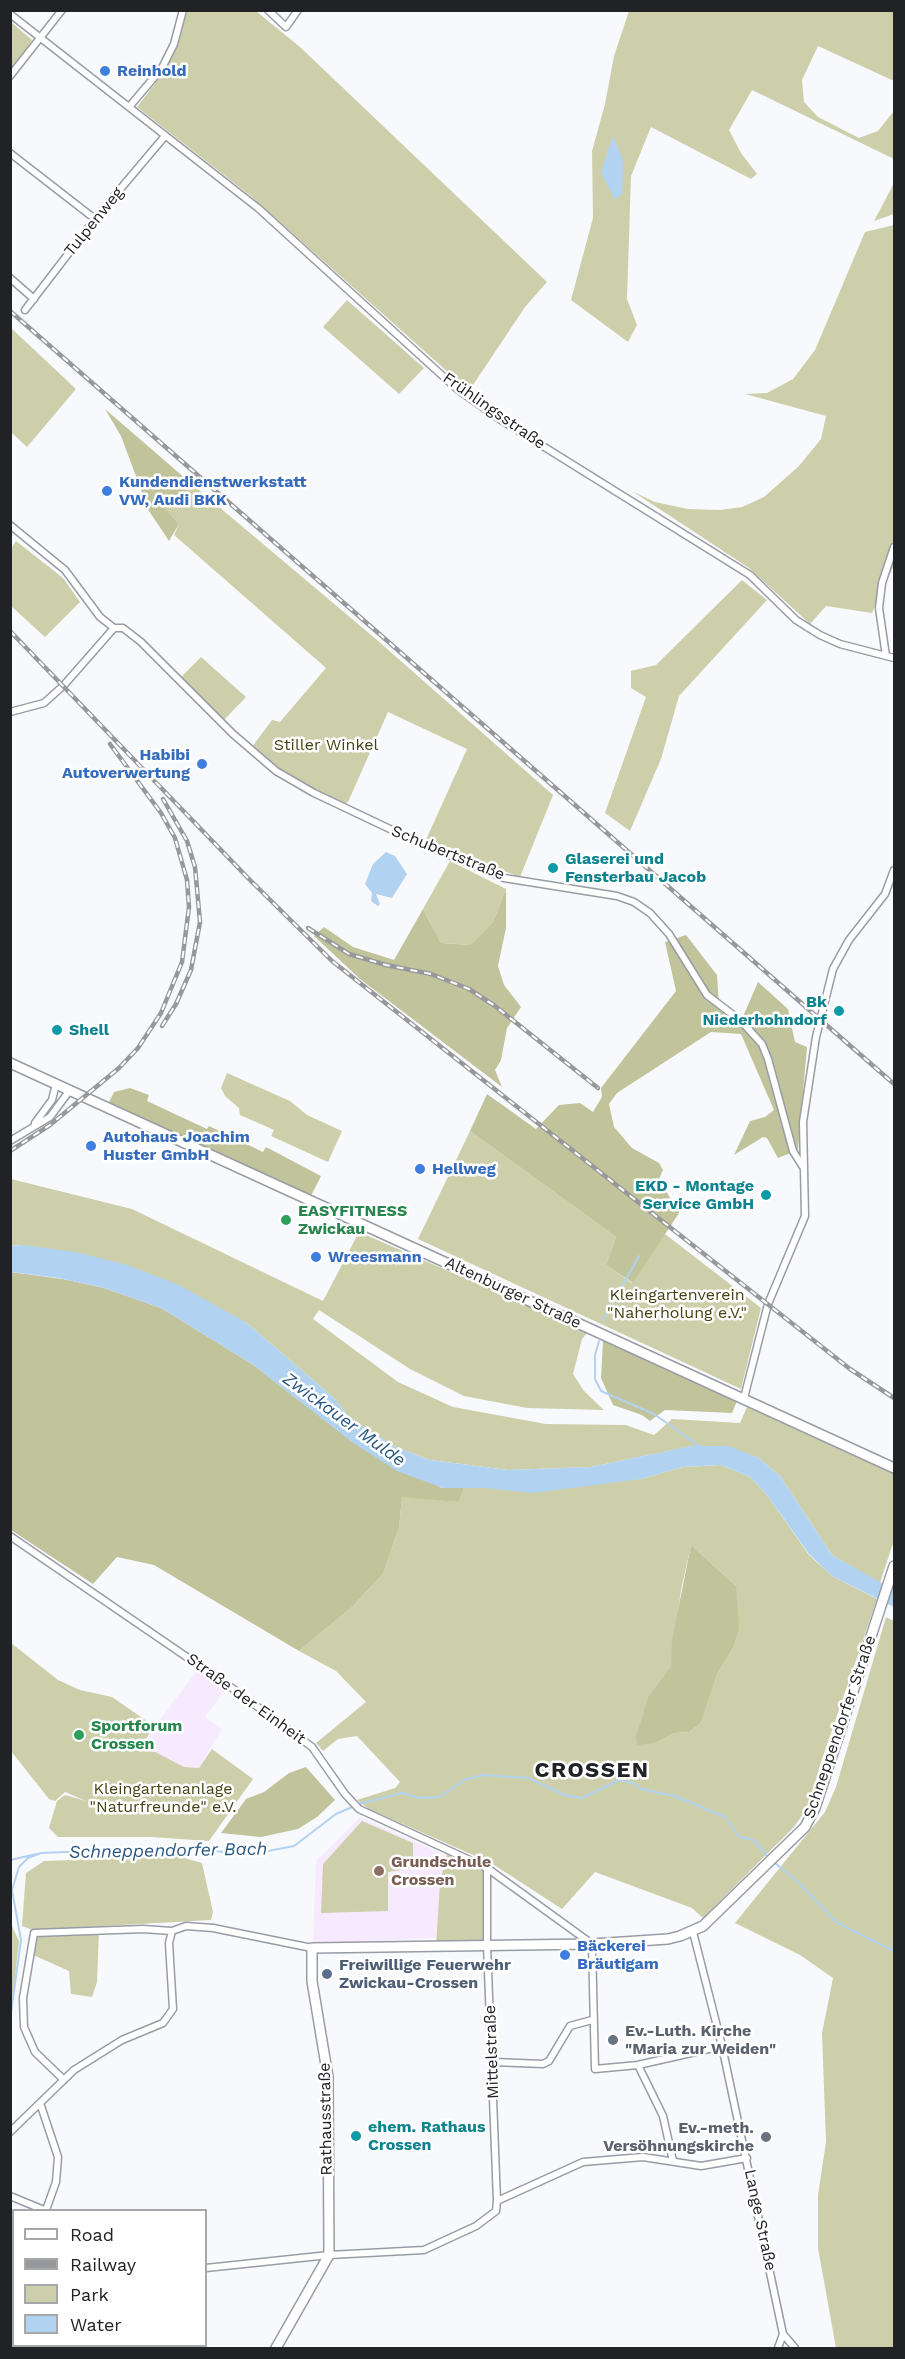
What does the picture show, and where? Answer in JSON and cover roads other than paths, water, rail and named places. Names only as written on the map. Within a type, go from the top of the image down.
[{"type":"street","points":[[10,76],[62,10]]},
{"type":"street","points":[[129,107],[162,68],[174,44],[183,10]]},
{"type":"street","points":[[268,10],[286,27],[298,10]]},
{"type":"street","name":"Frühlingsstraße","points":[[10,14],[258,208],[457,389],[501,420],[750,575],[796,620],[820,635],[840,644],[894,658]]},
{"type":"street","name":"Tulpenweg","points":[[25,310],[95,219],[165,136]]},
{"type":"street","points":[[10,153],[95,219]]},
{"type":"street","points":[[10,278],[34,299]]},
{"type":"street","name":"Schubertstraße","points":[[10,525],[65,570],[100,617],[114,628],[123,628],[141,642],[233,734],[276,771],[314,793],[411,839],[504,878],[617,896],[634,902],[650,913],[669,934],[707,995],[741,1021],[762,1044],[793,1151],[803,1167]]},
{"type":"street","points":[[886,656],[879,608],[882,583],[894,547]]},
{"type":"street","points":[[10,712],[44,703],[64,685],[114,628]]},
{"type":"street","points":[[744,1398],[768,1304],[806,1216],[802,1133],[816,1037],[833,969],[849,940],[885,894],[894,870]]},
{"type":"street","name":"Altenburger Straße","points":[[10,1064],[894,1468]]},
{"type":"street","points":[[28,1130],[44,1113],[52,1100],[56,1084]]},
{"type":"street","points":[[10,1141],[50,1117],[70,1090]]},
{"type":"street","name":"Straße der Einheit","points":[[10,1536],[232,1688],[312,1747],[359,1809],[487,1868],[592,1944]]},
{"type":"street","name":"Schneppendorfer Straße","points":[[63,2079],[35,2052],[24,2027],[23,1998],[33,1933],[143,1929],[172,1931],[186,1926],[213,1928],[312,1948],[592,1944],[668,1939],[693,1932],[792,1842],[805,1827],[815,1809],[894,1566]]},
{"type":"street","name":"Mittelstraße","points":[[487,1868],[487,1945],[497,2201]]},
{"type":"street","points":[[10,2132],[63,2079],[122,2040],[163,2023],[173,2009],[169,1943],[172,1931]]},
{"type":"street","name":"Lange Straße","points":[[693,1932],[722,2046],[783,2334],[795,2349]]},
{"type":"street","points":[[592,1944],[592,2020],[595,2069],[638,2065],[722,2046]]},
{"type":"street","name":"Rathausstraße","points":[[312,1948],[312,1981],[328,2077],[329,2255]]},
{"type":"street","points":[[493,2061],[543,2064],[549,2061],[570,2026],[592,2020]]},
{"type":"street","points":[[638,2065],[663,2116],[674,2161]]},
{"type":"street","points":[[40,2103],[58,2157],[56,2182],[46,2209]]},
{"type":"street","points":[[207,2268],[329,2255],[424,2250],[476,2226],[496,2211],[497,2201],[583,2162],[643,2157],[700,2166],[747,2158]]},
{"type":"street","points":[[10,2196],[40,2209]]},
{"type":"street","points":[[276,2349],[329,2255]]},
{"type":"street","name":"Lange Straße","points":[[778,2349],[783,2334]]},
{"type":"water","points":[[613,136],[623,160],[622,194],[615,200],[601,172]]},
{"type":"water","points":[[386,852],[395,856],[407,874],[392,898],[376,894],[380,904],[378,906],[371,901],[372,893],[365,884],[373,864]]},
{"type":"water","name":"Zwickauer Mulde","points":[[23,1245],[76,1252],[127,1265],[177,1284],[247,1323],[335,1399],[349,1417],[393,1446],[430,1460],[508,1470],[591,1467],[691,1446],[729,1446],[759,1458],[780,1476],[832,1555],[894,1590],[894,1607],[832,1576],[809,1554],[767,1495],[750,1477],[721,1465],[683,1467],[641,1479],[533,1493],[485,1488],[443,1488],[397,1471],[352,1442],[252,1364],[161,1308],[104,1288],[59,1278],[11,1272],[11,1246]]},
{"type":"waterway","points":[[603,1320],[639,1256]]},
{"type":"waterway","points":[[599,1341],[595,1355],[595,1379],[601,1391],[654,1414],[702,1448]]},
{"type":"waterway","name":"Schneppendorfer Bach","points":[[10,2020],[21,1940],[12,1890],[19,1867],[28,1858],[41,1853],[188,1847],[237,1854],[263,1852],[294,1846],[336,1814],[359,1804],[402,1793],[419,1798],[439,1797],[464,1780],[483,1775],[529,1778],[564,1795],[582,1798],[619,1780],[633,1783],[641,1789],[675,1796],[725,1817],[739,1837],[754,1840],[768,1857]]},
{"type":"waterway","name":"Schneppendorfer Bach","points":[[10,1860],[37,1854]]},
{"type":"waterway","name":"Schneppendorfer Bach","points":[[775,1863],[799,1883],[836,1922],[894,1951]]},
{"type":"railway","points":[[10,311],[894,1084]]},
{"type":"railway","points":[[10,631],[248,878],[332,961],[850,1369],[894,1398]]},
{"type":"railway","points":[[10,1151],[50,1125],[119,1068],[138,1048],[161,1013],[182,962],[189,907],[187,880],[175,838],[161,813],[110,744]]},
{"type":"railway","points":[[162,1026],[176,1004],[191,970],[200,922],[195,867],[187,841],[163,799]]},
{"type":"railway","points":[[308,928],[349,954],[386,965],[431,974],[469,989],[495,1006],[598,1088]]},
{"type":"place","name":"Reinhold","points":[[105,71]]},
{"type":"place","name":"Kundendienstwerkstatt VW, Audi BKK","points":[[107,491]]},
{"type":"place","name":"Habibi Autoverwertung","points":[[202,764]]},
{"type":"place","name":"Glaserei und Fensterbau Jacob","points":[[553,868]]},
{"type":"place","name":"Bk Niederhohndorf","points":[[839,1011]]},
{"type":"place","name":"Shell","points":[[57,1030]]},
{"type":"place","name":"Autohaus Joachim Huster GmbH","points":[[91,1146]]},
{"type":"place","name":"Hellweg","points":[[420,1169]]},
{"type":"place","name":"EKD - Montage Service GmbH","points":[[766,1195]]},
{"type":"place","name":"EASYFITNESS Zwickau","points":[[286,1220]]},
{"type":"place","name":"Wreesmann","points":[[316,1257]]},
{"type":"place","name":"Sportforum Crossen","points":[[79,1735]]},
{"type":"place","name":"Grundschule Crossen","points":[[379,1871]]},
{"type":"place","name":"Bäckerei Bräutigam","points":[[565,1955]]},
{"type":"place","name":"Freiwillige Feuerwehr Zwickau-Crossen","points":[[327,1974]]},
{"type":"place","name":"Ev.-Luth. Kirche \"Maria zur Weiden\"","points":[[613,2040]]},
{"type":"place","name":"ehem. Rathaus Crossen","points":[[356,2136]]},
{"type":"place","name":"Ev.-meth. Versöhnungskirche","points":[[766,2137]]},
{"type":"district","name":"CROSSEN","points":[[592,1771]]},
{"type":"park label","name":"Stiller Winkel","points":[[326,745]]},
{"type":"park label","name":"Kleingartenverein \"Naherholung e.V.\"","points":[[677,1304]]},
{"type":"park label","name":"Kleingartenanlage \"Naturfreunde\" e.V.","points":[[163,1798]]}]
